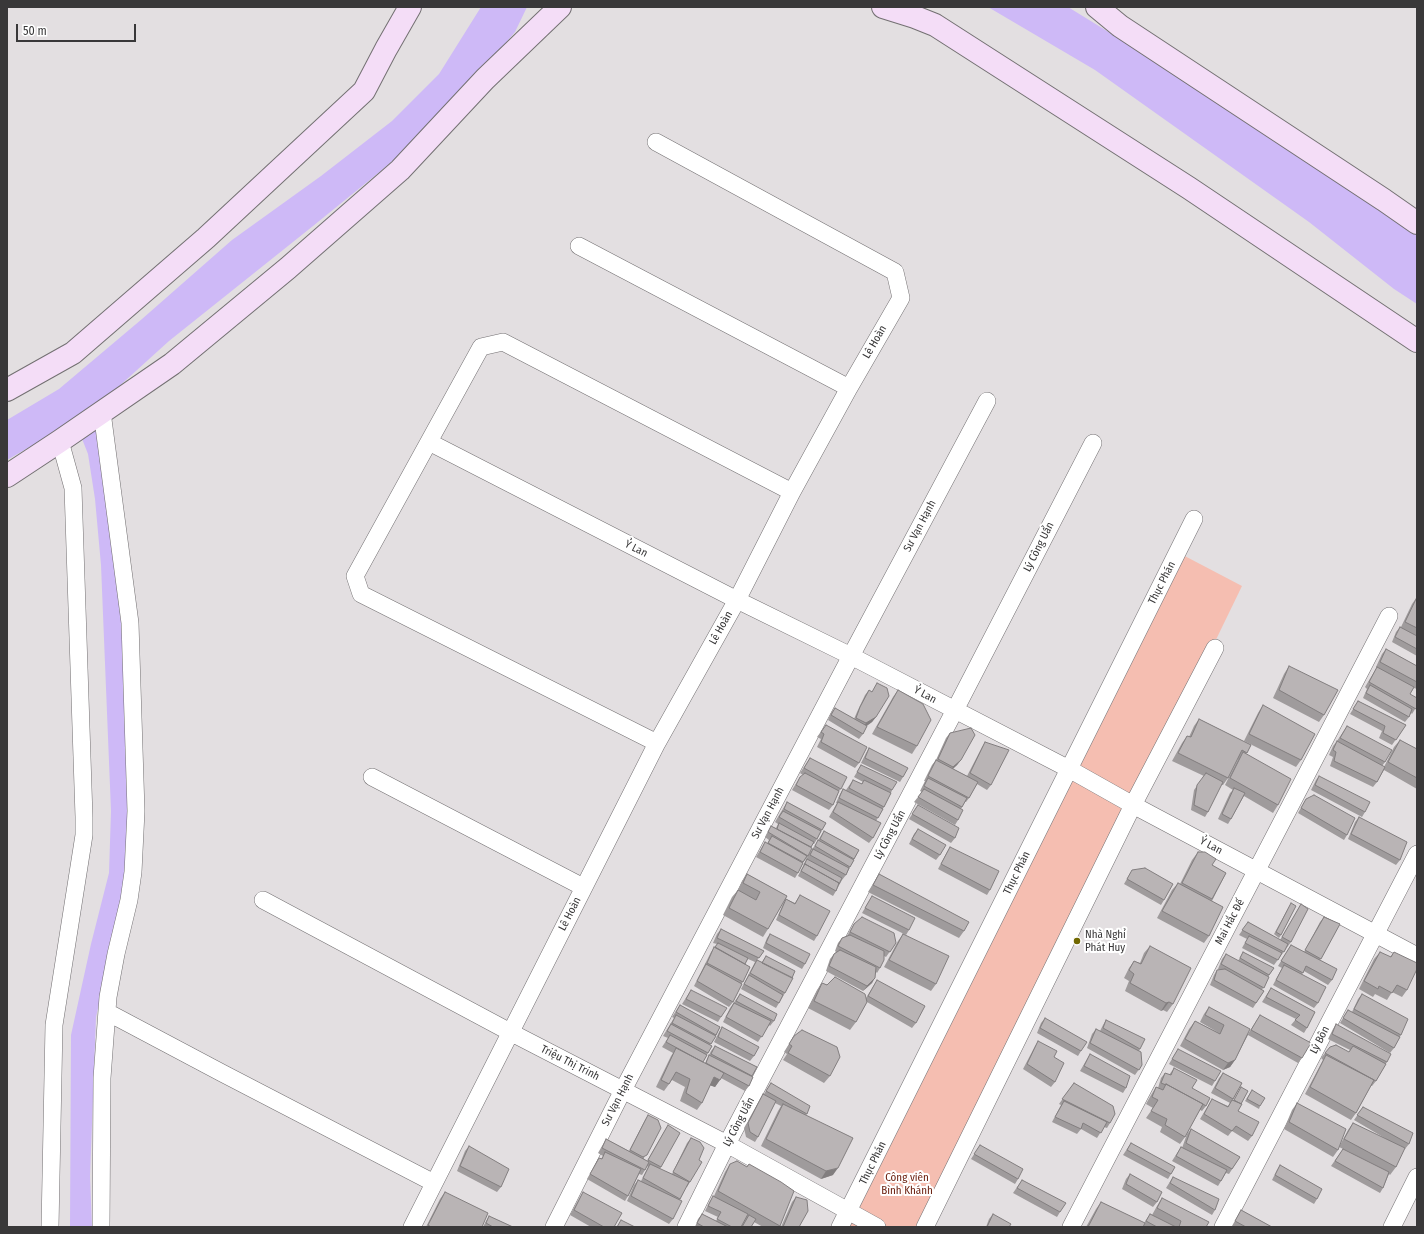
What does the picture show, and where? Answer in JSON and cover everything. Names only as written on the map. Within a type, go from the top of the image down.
[{"type":"street","points":[[7,390],[73,353],[206,238],[364,91],[410,7]]},
{"type":"street","points":[[7,476],[172,364],[288,268],[400,170],[485,79],[560,7]]},
{"type":"street","points":[[883,7],[935,25],[1189,188],[1417,341]]},
{"type":"street","points":[[1097,7],[1120,26],[1417,223]]},
{"type":"street","name":"Lê Hoàn","points":[[412,1227],[657,743],[737,600],[792,492],[849,388],[901,298],[895,272],[656,142]]},
{"type":"street","points":[[579,246],[849,388]]},
{"type":"street","points":[[657,743],[361,594],[355,576],[481,347],[503,342],[792,492]]},
{"type":"street","name":"Sư Vạn Hạnh","points":[[554,1227],[623,1090],[987,401]]},
{"type":"street","points":[[100,413],[130,623],[136,811],[130,900],[116,954],[107,1012],[102,1078],[101,1227]]},
{"type":"street","points":[[50,1227],[54,1025],[84,835],[73,488],[66,436]]},
{"type":"street","name":"Ỷ Lan","points":[[429,442],[737,600],[851,656],[1069,769],[1133,805],[1417,956]]},
{"type":"street","name":"Lý Công Uẩn","points":[[686,1227],[727,1144],[955,710],[1093,443]]},
{"type":"street","name":"Thục Phán","points":[[840,1227],[1194,519]]},
{"type":"street","name":"Mai Hắc Đế","points":[[1071,1227],[1389,616]]},
{"type":"street","points":[[925,1227],[1133,805],[1214,648]]},
{"type":"street","points":[[372,777],[583,887]]},
{"type":"street","name":"Lý Bôn","points":[[1223,1227],[1417,854]]},
{"type":"street","name":"Triệu Thị Trinh","points":[[263,900],[510,1032],[727,1144],[877,1227]]},
{"type":"street","points":[[107,1012],[434,1183]]},
{"type":"street","points":[[1392,1227],[1417,1177]]},
{"type":"green space","name":"Công viên Bình Khánh","points":[[1179,553],[1242,586],[931,1227],[839,1227]]},
{"type":"shaded area","points":[[481,7],[527,7],[515,32],[441,119],[382,170],[169,341],[94,409],[117,567],[125,677],[130,857],[123,908],[111,938],[110,958],[96,1017],[90,1176],[92,1227],[70,1227],[71,1035],[91,944],[109,873],[111,811],[101,565],[95,499],[88,454],[75,421],[7,460],[7,420],[59,389],[232,240],[321,176],[392,121],[439,74]]},
{"type":"shaded area","points":[[988,7],[1068,7],[1295,147],[1417,234],[1417,304],[1394,289],[1309,222],[1095,70]]},
{"type":"building","points":[[1417,597],[1417,628],[1405,622]]},
{"type":"building","points":[[1400,627],[1417,636],[1417,649],[1395,637]]},
{"type":"building","points":[[1386,649],[1417,666],[1417,682],[1380,662]]},
{"type":"building","points":[[1289,666],[1338,690],[1324,715],[1279,690]]},
{"type":"building","points":[[1377,667],[1414,687],[1410,694],[1417,698],[1416,709],[1369,682]]},
{"type":"building","points":[[877,683],[887,688],[889,696],[876,717],[866,723],[856,718],[869,690],[872,692]]},
{"type":"building","points":[[1370,685],[1412,709],[1409,717],[1366,693]]},
{"type":"building","points":[[898,690],[923,704],[931,720],[917,746],[877,727]]},
{"type":"building","points":[[1358,701],[1406,725],[1396,740],[1383,733],[1385,726],[1353,709]]},
{"type":"building","points":[[1263,705],[1315,734],[1301,760],[1249,734]]},
{"type":"building","points":[[835,708],[867,726],[863,734],[831,715]]},
{"type":"building","points":[[1199,719],[1251,745],[1247,753],[1242,750],[1228,778],[1178,753],[1187,736],[1191,737]]},
{"type":"building","points":[[826,725],[867,747],[859,763],[821,742],[824,734],[821,732]]},
{"type":"building","points":[[1347,726],[1392,750],[1385,762],[1340,738]]},
{"type":"building","points":[[971,728],[975,735],[961,760],[953,767],[938,759],[950,733]]},
{"type":"building","points":[[1400,740],[1417,749],[1417,778],[1388,762]]},
{"type":"building","points":[[1337,741],[1385,767],[1377,782],[1334,761],[1336,752],[1333,750]]},
{"type":"building","points":[[985,742],[1009,750],[991,785],[970,773]]},
{"type":"building","points":[[869,748],[908,768],[903,777],[865,758]]},
{"type":"building","points":[[1243,752],[1291,779],[1278,805],[1230,778]]},
{"type":"building","points":[[810,758],[847,777],[841,789],[804,768]]},
{"type":"building","points":[[936,760],[978,782],[969,798],[928,776]]},
{"type":"building","points":[[861,765],[897,782],[892,790],[857,772]]},
{"type":"building","points":[[805,773],[839,791],[833,805],[796,785],[800,777]]},
{"type":"building","points":[[1206,773],[1223,782],[1208,812],[1194,805],[1197,785]]},
{"type":"building","points":[[1319,776],[1370,802],[1365,812],[1315,785]]},
{"type":"building","points":[[928,778],[967,798],[962,807],[924,786]]},
{"type":"building","points":[[853,780],[862,784],[864,780],[891,793],[884,807],[849,788]]},
{"type":"building","points":[[1234,788],[1245,793],[1231,819],[1222,814]]},
{"type":"building","points":[[843,789],[883,809],[878,818],[839,798]]},
{"type":"building","points":[[924,789],[963,810],[958,820],[918,797]]},
{"type":"building","points":[[1314,795],[1355,818],[1347,835],[1301,808],[1306,799]]},
{"type":"building","points":[[787,802],[826,823],[822,830],[784,809]]},
{"type":"building","points":[[838,802],[881,823],[873,838],[833,812]]},
{"type":"building","points":[[918,805],[959,828],[955,838],[912,814]]},
{"type":"building","points":[[783,811],[821,831],[817,839],[779,817]]},
{"type":"building","points":[[1359,817],[1407,842],[1400,860],[1351,834]]},
{"type":"building","points":[[779,823],[814,842],[811,847],[777,829]]},
{"type":"building","points":[[771,826],[812,848],[808,856],[768,832]]},
{"type":"building","points":[[918,829],[946,845],[940,855],[912,839]]},
{"type":"building","points":[[824,831],[859,850],[854,859],[820,839]]},
{"type":"building","points":[[772,836],[807,856],[803,862],[768,843]]},
{"type":"building","points":[[818,840],[854,860],[850,867],[815,846]]},
{"type":"building","points":[[765,842],[803,863],[798,873],[760,852]]},
{"type":"building","points":[[950,847],[999,871],[990,890],[941,864]]},
{"type":"building","points":[[813,849],[849,868],[846,875],[810,855]]},
{"type":"building","points":[[1198,852],[1205,852],[1216,859],[1212,865],[1226,873],[1212,899],[1182,883]]},
{"type":"building","points":[[807,859],[842,878],[839,884],[805,864],[804,865]]},
{"type":"building","points":[[805,864],[839,883],[836,891],[801,871]]},
{"type":"building","points":[[1145,868],[1173,884],[1164,900],[1127,879],[1132,870]]},
{"type":"building","points":[[747,874],[787,896],[768,929],[729,908],[738,890],[756,900],[760,892],[743,883]]},
{"type":"building","points":[[879,874],[969,922],[964,931],[873,885]]},
{"type":"building","points":[[1178,883],[1223,907],[1209,936],[1162,911]]},
{"type":"building","points":[[800,895],[830,911],[817,936],[779,915],[786,899],[795,904]]},
{"type":"building","points":[[872,896],[915,918],[909,930],[865,908]]},
{"type":"building","points":[[1291,903],[1296,906],[1281,935],[1276,932]]},
{"type":"building","points":[[1301,904],[1308,909],[1291,942],[1282,937]]},
{"type":"building","points":[[862,917],[894,933],[896,943],[890,952],[850,932],[854,924]]},
{"type":"building","points":[[1324,917],[1340,924],[1321,959],[1305,950]]},
{"type":"building","points":[[1248,922],[1288,944],[1284,952],[1242,930]]},
{"type":"building","points":[[721,929],[764,951],[759,958],[717,938]]},
{"type":"building","points":[[770,934],[810,954],[805,964],[766,943]]},
{"type":"building","points":[[903,934],[949,956],[936,984],[889,960]]},
{"type":"building","points":[[850,935],[884,951],[884,960],[880,968],[838,946],[842,938]]},
{"type":"building","points":[[1249,936],[1282,953],[1278,960],[1245,943]]},
{"type":"building","points":[[718,943],[748,958],[745,964],[715,947]]},
{"type":"building","points":[[1291,945],[1337,969],[1332,980],[1306,966],[1303,973],[1281,961]]},
{"type":"building","points":[[1150,946],[1191,968],[1173,1004],[1169,1002],[1166,1003],[1130,983],[1134,974],[1129,970],[1134,961],[1141,964]]},
{"type":"building","points":[[714,947],[750,967],[743,982],[707,963]]},
{"type":"building","points":[[840,950],[876,967],[875,978],[867,986],[829,966],[834,954]]},
{"type":"building","points":[[1243,952],[1274,968],[1269,975],[1240,958]]},
{"type":"building","points":[[1380,952],[1391,957],[1394,952],[1417,963],[1417,969],[1407,990],[1397,985],[1392,993],[1379,986],[1378,989],[1364,981]]},
{"type":"building","points":[[1226,954],[1269,977],[1264,988],[1221,964]]},
{"type":"building","points":[[766,956],[795,971],[792,978],[762,963]]},
{"type":"building","points":[[757,960],[793,978],[785,993],[750,973]]},
{"type":"building","points":[[706,964],[742,984],[733,1002],[697,981]]},
{"type":"building","points":[[1284,965],[1326,987],[1318,1003],[1276,980]]},
{"type":"building","points":[[1225,969],[1264,991],[1256,1003],[1214,980],[1217,970]]},
{"type":"building","points":[[749,975],[783,995],[779,1003],[744,984]]},
{"type":"building","points":[[835,977],[865,994],[867,1002],[856,1022],[814,1001],[822,983],[827,985]]},
{"type":"building","points":[[877,980],[925,1006],[916,1023],[868,996]]},
{"type":"building","points":[[1271,988],[1315,1012],[1307,1028],[1295,1020],[1300,1015],[1266,997]]},
{"type":"building","points":[[691,990],[727,1008],[721,1017],[686,999]]},
{"type":"building","points":[[740,994],[777,1014],[774,1021],[736,1001]]},
{"type":"building","points":[[1362,994],[1408,1019],[1401,1035],[1354,1009]]},
{"type":"building","points":[[734,1003],[771,1021],[762,1037],[726,1017]]},
{"type":"building","points":[[680,1005],[720,1027],[716,1035],[676,1012]]},
{"type":"building","points":[[1209,1007],[1250,1029],[1235,1060],[1228,1063],[1185,1039],[1195,1021],[1220,1034],[1224,1025],[1205,1015]]},
{"type":"building","points":[[1348,1010],[1400,1037],[1394,1048],[1343,1018]]},
{"type":"building","points":[[676,1015],[716,1036],[711,1044],[672,1023]]},
{"type":"building","points":[[1260,1015],[1311,1043],[1302,1058],[1251,1030]]},
{"type":"building","points":[[1045,1018],[1087,1042],[1081,1051],[1040,1028]]},
{"type":"building","points":[[1106,1020],[1145,1039],[1140,1049],[1103,1028]]},
{"type":"building","points":[[671,1024],[712,1046],[708,1053],[667,1031]]},
{"type":"building","points":[[1336,1024],[1391,1054],[1387,1062],[1332,1034]]},
{"type":"building","points":[[722,1027],[759,1047],[754,1056],[718,1037]]},
{"type":"building","points":[[1096,1029],[1141,1052],[1142,1065],[1139,1070],[1090,1043]]},
{"type":"building","points":[[802,1030],[837,1047],[840,1057],[830,1076],[788,1053],[792,1046],[789,1044],[794,1036]]},
{"type":"building","points":[[670,1035],[707,1055],[703,1062],[666,1042]]},
{"type":"building","points":[[1038,1041],[1057,1051],[1054,1057],[1064,1063],[1055,1082],[1027,1064]]},
{"type":"building","points":[[1336,1045],[1349,1052],[1353,1046],[1386,1064],[1376,1081],[1325,1053],[1330,1047]]},
{"type":"building","points":[[715,1046],[757,1067],[752,1076],[711,1054]]},
{"type":"building","points":[[676,1048],[724,1073],[720,1080],[714,1077],[702,1103],[686,1093],[690,1079],[676,1072],[669,1084],[661,1080]]},
{"type":"building","points":[[1178,1049],[1221,1071],[1215,1081],[1172,1059]]},
{"type":"building","points":[[1090,1054],[1130,1076],[1126,1088],[1084,1066]]},
{"type":"building","points":[[709,1055],[753,1077],[749,1086],[706,1063]]},
{"type":"building","points":[[1326,1055],[1374,1080],[1356,1113],[1310,1087]]},
{"type":"building","points":[[1174,1068],[1197,1080],[1192,1088],[1210,1098],[1206,1106],[1166,1084],[1161,1083],[1165,1073],[1171,1075]]},
{"type":"building","points":[[1223,1073],[1242,1083],[1233,1099],[1215,1088]]},
{"type":"building","points":[[771,1083],[810,1106],[807,1114],[766,1091]]},
{"type":"building","points":[[1074,1083],[1113,1106],[1115,1114],[1110,1123],[1062,1099]]},
{"type":"building","points":[[1166,1084],[1203,1104],[1185,1137],[1165,1125],[1167,1119],[1151,1111],[1158,1100],[1152,1097],[1156,1087],[1163,1090]]},
{"type":"building","points":[[1241,1087],[1248,1091],[1241,1104],[1234,1100]]},
{"type":"building","points":[[1252,1090],[1265,1098],[1260,1106],[1247,1099]]},
{"type":"building","points":[[763,1094],[776,1101],[758,1137],[750,1132],[748,1123]]},
{"type":"building","points":[[1212,1099],[1228,1107],[1232,1100],[1242,1104],[1238,1111],[1259,1122],[1252,1136],[1236,1126],[1232,1131],[1204,1114]]},
{"type":"building","points":[[1064,1101],[1107,1122],[1101,1133],[1083,1123],[1081,1129],[1055,1117]]},
{"type":"building","points":[[1297,1103],[1346,1129],[1338,1150],[1289,1122]]},
{"type":"building","points":[[783,1104],[853,1138],[838,1168],[826,1171],[766,1139]]},
{"type":"building","points":[[1363,1107],[1413,1133],[1409,1144],[1357,1115]]},
{"type":"building","points":[[648,1115],[658,1120],[661,1128],[647,1155],[643,1157],[630,1150]]},
{"type":"building","points":[[1353,1123],[1405,1148],[1396,1167],[1344,1139]]},
{"type":"building","points":[[668,1125],[680,1133],[661,1167],[648,1160]]},
{"type":"building","points":[[1191,1129],[1240,1157],[1232,1169],[1186,1143]]},
{"type":"building","points":[[691,1138],[700,1142],[704,1148],[699,1160],[702,1162],[690,1182],[673,1172]]},
{"type":"building","points":[[606,1139],[649,1162],[645,1170],[602,1148]]},
{"type":"building","points":[[1131,1143],[1175,1167],[1171,1174],[1127,1150]]},
{"type":"building","points":[[980,1145],[1023,1169],[1018,1179],[974,1154]]},
{"type":"building","points":[[469,1146],[509,1169],[501,1187],[460,1166]]},
{"type":"building","points":[[1181,1147],[1227,1170],[1221,1181],[1176,1156]]},
{"type":"building","points":[[1343,1149],[1389,1172],[1383,1188],[1335,1161]]},
{"type":"building","points":[[605,1152],[641,1169],[628,1196],[590,1174],[599,1158],[602,1159]]},
{"type":"building","points":[[737,1161],[747,1167],[749,1164],[794,1191],[780,1226],[718,1191],[730,1164]]},
{"type":"building","points":[[650,1164],[689,1182],[680,1199],[643,1178]]},
{"type":"building","points":[[1280,1165],[1322,1189],[1317,1199],[1275,1175]]},
{"type":"building","points":[[1130,1174],[1162,1192],[1157,1202],[1126,1184]]},
{"type":"building","points":[[1173,1177],[1219,1199],[1215,1210],[1170,1183]]},
{"type":"building","points":[[638,1180],[682,1201],[673,1219],[631,1196]]},
{"type":"building","points":[[1022,1180],[1066,1203],[1060,1212],[1017,1188]]},
{"type":"building","points":[[445,1192],[488,1213],[482,1227],[431,1227],[428,1225]]},
{"type":"building","points":[[583,1192],[622,1213],[614,1227],[604,1227],[574,1210]]},
{"type":"building","points":[[713,1196],[748,1214],[741,1227],[732,1227],[717,1219],[721,1212],[708,1206]]},
{"type":"building","points":[[796,1197],[807,1200],[808,1211],[799,1227],[783,1227]]},
{"type":"building","points":[[1162,1198],[1209,1222],[1206,1227],[1179,1227],[1181,1221],[1157,1208]]},
{"type":"building","points":[[1101,1202],[1145,1223],[1143,1227],[1088,1227]]},
{"type":"building","points":[[1241,1210],[1272,1227],[1246,1227],[1235,1221]]},
{"type":"building","points":[[702,1214],[728,1227],[704,1227],[697,1223]]},
{"type":"building","points":[[993,1214],[1011,1224],[1009,1227],[987,1227]]},
{"type":"building","points":[[1150,1214],[1176,1227],[1157,1227],[1146,1221]]},
{"type":"building","points":[[749,1215],[756,1219],[751,1227],[742,1227]]},
{"type":"building","points":[[489,1216],[513,1227],[493,1227],[486,1223]]},
{"type":"building","points":[[621,1220],[635,1227],[617,1227]]},
{"type":"place","name":"Nhà Nghỉ Phát Huy","points":[[1077,941]]}]
